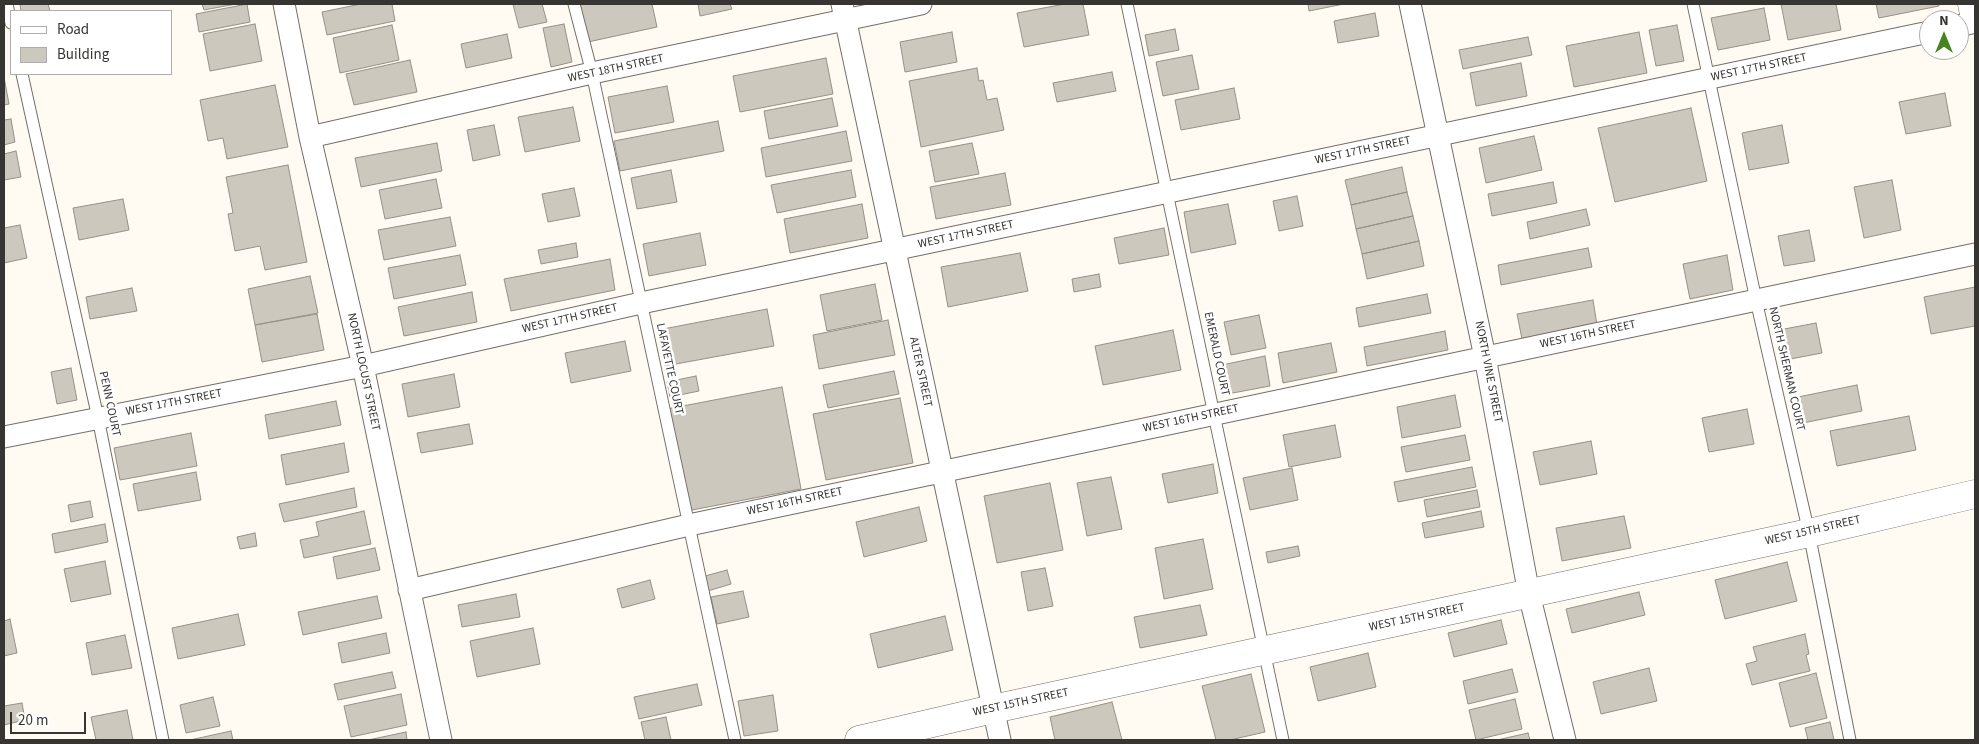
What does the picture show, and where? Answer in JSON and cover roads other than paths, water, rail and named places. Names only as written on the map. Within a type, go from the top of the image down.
[{"type":"main road","points":[[1972,4],[1975,18]]},
{"type":"main road","name":"WEST 15TH STREET","points":[[859,740],[993,709],[1809,533],[1975,494]]},
{"type":"street","name":"NORTH LOCUST STREET","points":[[284,4],[310,137],[362,366],[441,740]]},
{"type":"street","name":"WEST 18TH STREET","points":[[310,137],[592,73],[843,12],[921,4]]},
{"type":"street","name":"NORTH VINE STREET","points":[[1410,4],[1485,357],[1529,594],[1564,740]]},
{"type":"street","name":"ALTER STREET","points":[[843,12],[1000,740]]},
{"type":"street","name":"WEST 17TH STREET","points":[[4,437],[362,366],[641,303],[1919,34]]},
{"type":"street","name":"WEST 16TH STREET","points":[[409,590],[688,525],[1975,254]]},
{"type":"lane","points":[[7,4],[10,18]]},
{"type":"lane","name":"LAFAYETTE COURT","points":[[574,4],[592,73],[735,740]]},
{"type":"lane","name":"EMERALD COURT","points":[[1127,4],[1284,740]]},
{"type":"lane","name":"NORTH SHERMAN COURT","points":[[1693,4],[1756,300],[1809,533],[1850,740]]},
{"type":"lane","name":"PENN COURT","points":[[22,75],[98,418],[163,740]]}]
